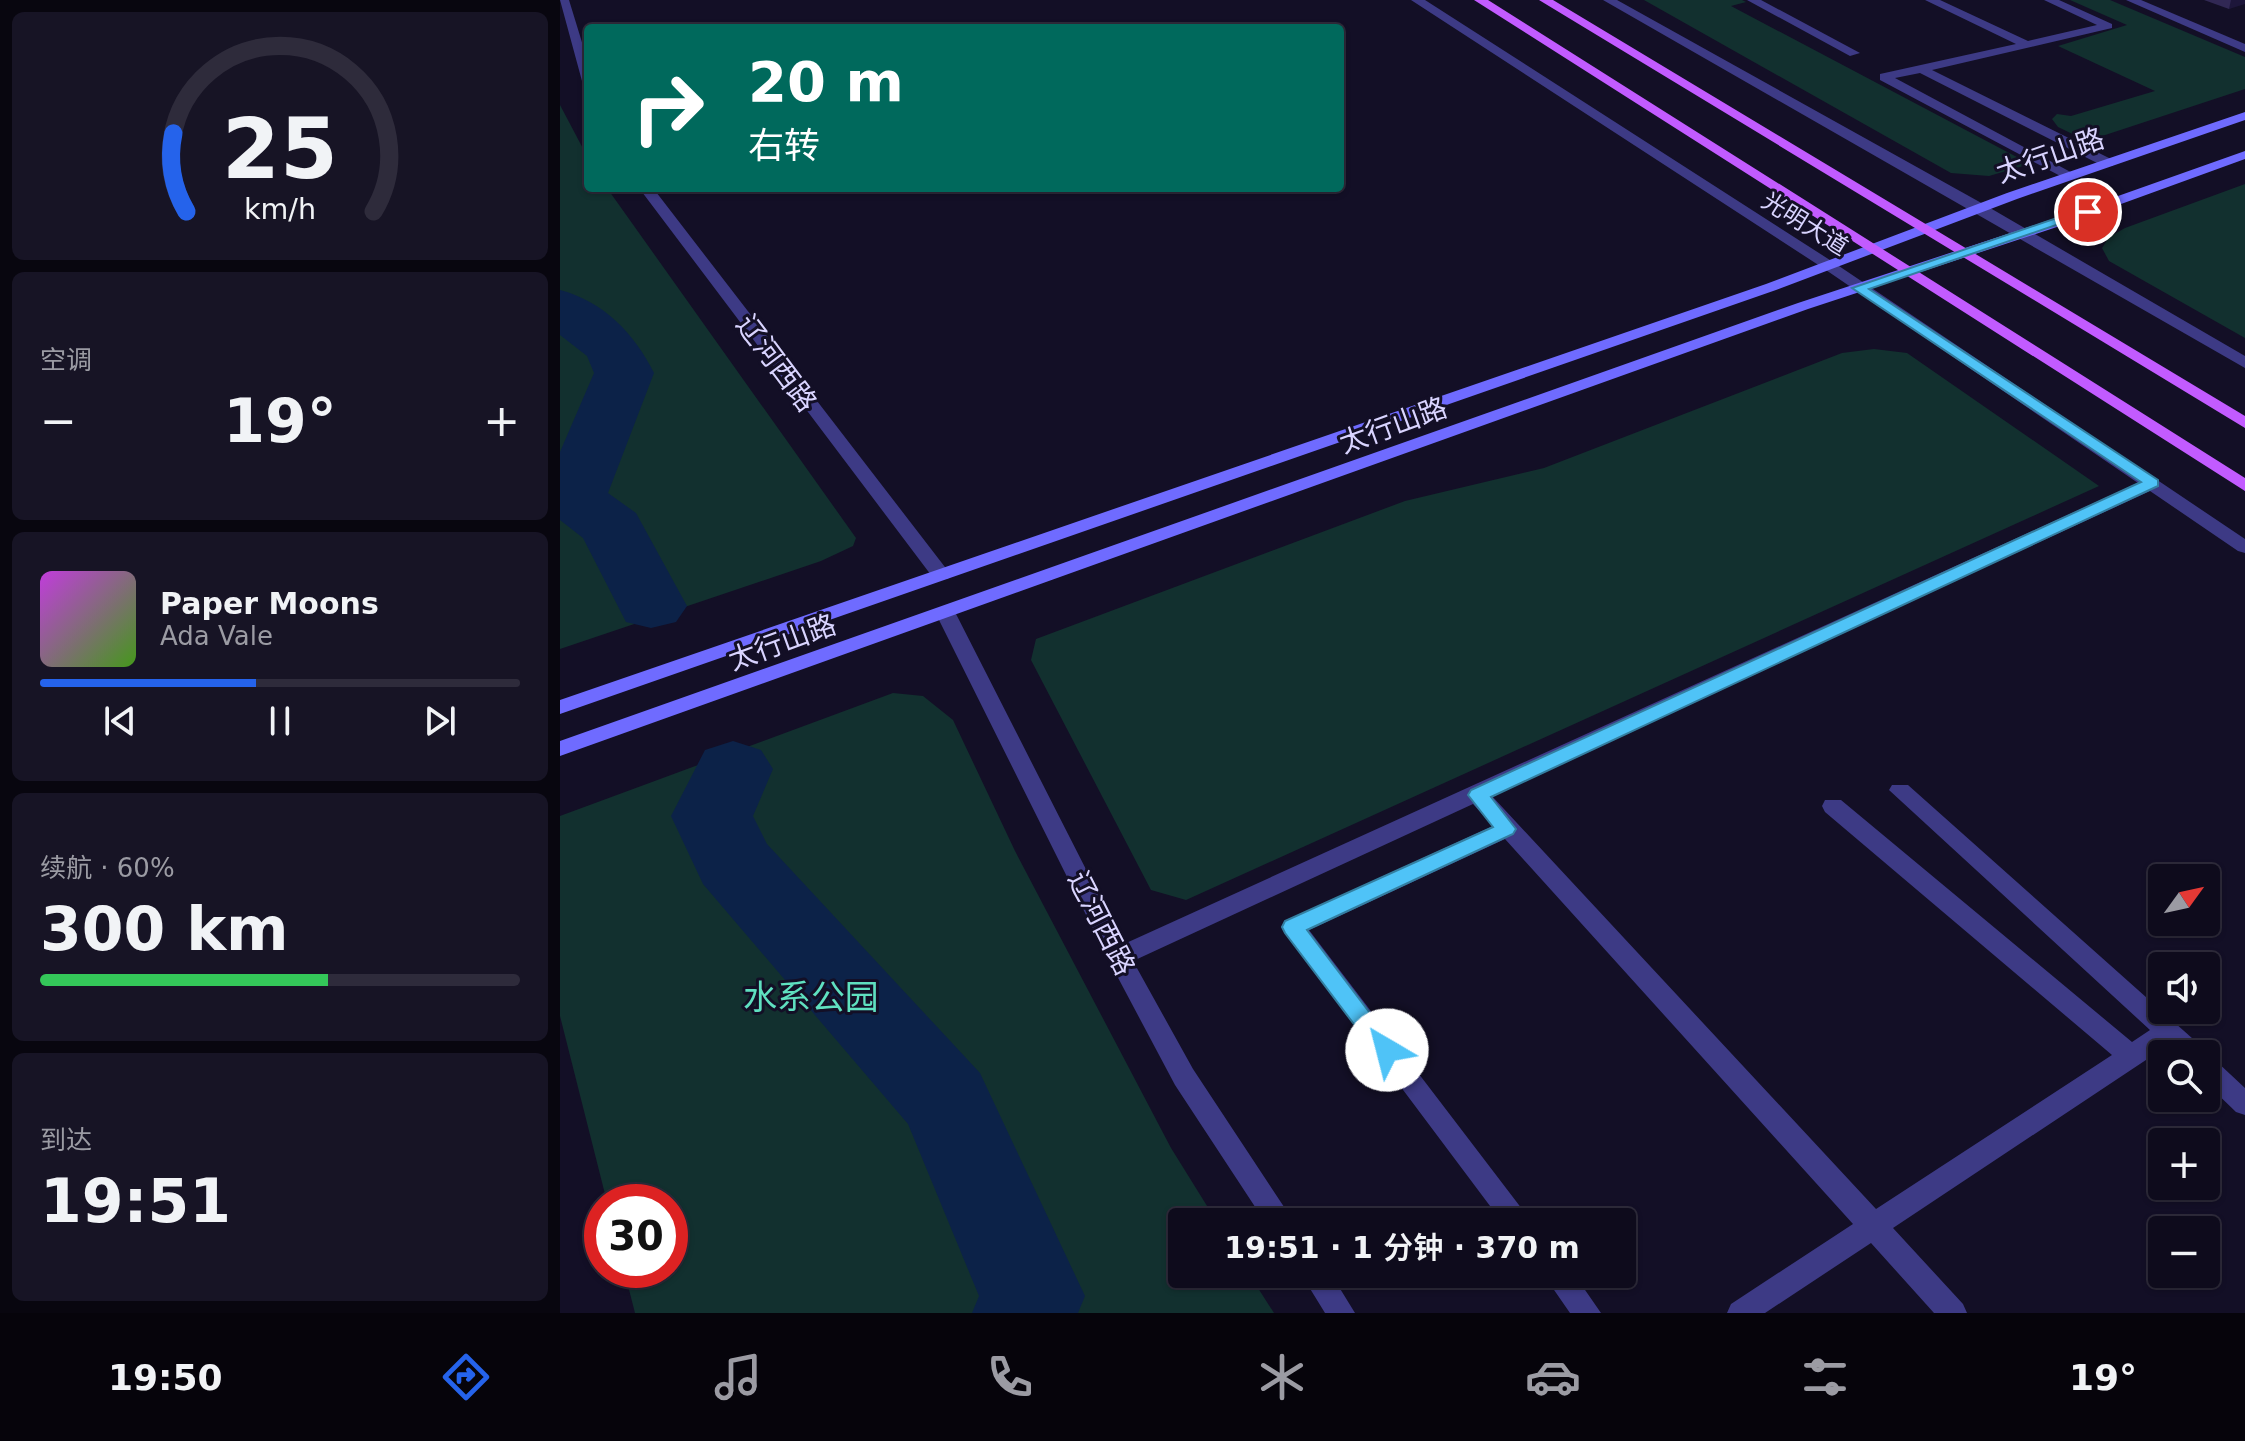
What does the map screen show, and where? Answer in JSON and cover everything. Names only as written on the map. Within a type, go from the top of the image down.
[{"type":"main road","name":"光明大道","points":[[1480,0],[2245,486]]},
{"type":"main road","points":[[1545,0],[2245,423]]},
{"type":"main road","name":"太行山路","points":[[560,707],[1828,265],[1980,208],[2245,116]]},
{"type":"main road","name":"太行山路","points":[[560,749],[1858,288],[2245,155]]},
{"type":"street","points":[[563,0],[584,68]]},
{"type":"street","name":"光明大道","points":[[1417,0],[1828,265],[2245,547]]},
{"type":"street","points":[[1609,0],[1980,208],[2245,363]]},
{"type":"street","points":[[1753,0],[1854,53]]},
{"type":"street","points":[[1931,0],[2026,44]]},
{"type":"street","points":[[2050,0],[2108,26],[1884,77],[2071,176]]},
{"type":"street","points":[[2132,0],[2245,48]]},
{"type":"street","points":[[1920,68],[2108,163]]},
{"type":"street","name":"辽河西路","points":[[649,192],[941,575]]},
{"type":"street","points":[[1119,957],[1478,795],[2152,483]]},
{"type":"street","name":"辽河西路","points":[[945,612],[1119,957],[1184,1077],[1271,1208]]},
{"type":"street","points":[[1900,790],[2178,1040]]},
{"type":"street","points":[[1478,795],[1953,1313]]},
{"type":"street","points":[[1833,806],[2130,1056]]},
{"type":"street","points":[[1506,829],[1293,927],[1507,1208]]},
{"type":"street","points":[[1741,1313],[2169,1031]]},
{"type":"street","points":[[2220,1080],[2245,1104]]},
{"type":"street","points":[[1324,1288],[1341,1313]]},
{"type":"street","points":[[1568,1288],[1587,1313]]},
{"type":"green space","points":[[1644,0],[1742,0],[1746,2],[1731,6],[2030,164],[1989,176],[1951,173]]},
{"type":"green space","points":[[2070,0],[2110,0],[2245,57],[2245,89],[2087,141],[2058,127],[2052,119],[2057,114],[2071,116],[2155,91],[2058,46],[2127,25]]},
{"type":"green space","points":[[560,105],[584,150],[584,192],[610,192],[856,538],[853,546],[821,561],[560,649]]},
{"type":"green space","points":[[2245,184],[2245,338],[2109,261],[2102,248],[2109,237],[2125,228]]},
{"type":"green space","points":[[1874,349],[1907,353],[2099,486],[1186,900],[1151,890],[1031,660],[1036,639],[1405,501],[1544,468],[1842,353]]},
{"type":"green space","name":"水系公园","points":[[893,693],[923,696],[953,720],[1015,851],[1171,1148],[1208,1208],[1168,1208],[1168,1288],[1258,1288],[1274,1313],[635,1313],[629,1288],[688,1288],[688,1184],[602,1184],[560,1016],[560,816]]},
{"type":"waterway","points":[[560,307],[612,347],[624,373],[573,498],[612,527],[651,606]]},
{"type":"waterway","points":[[733,769],[712,816],[733,862],[946,1101],[1032,1296],[1025,1313]]},
{"type":"route","points":[[1387,1050],[1293,927],[1506,829],[1478,795],[2152,483],[1858,288],[2088,212]]}]
